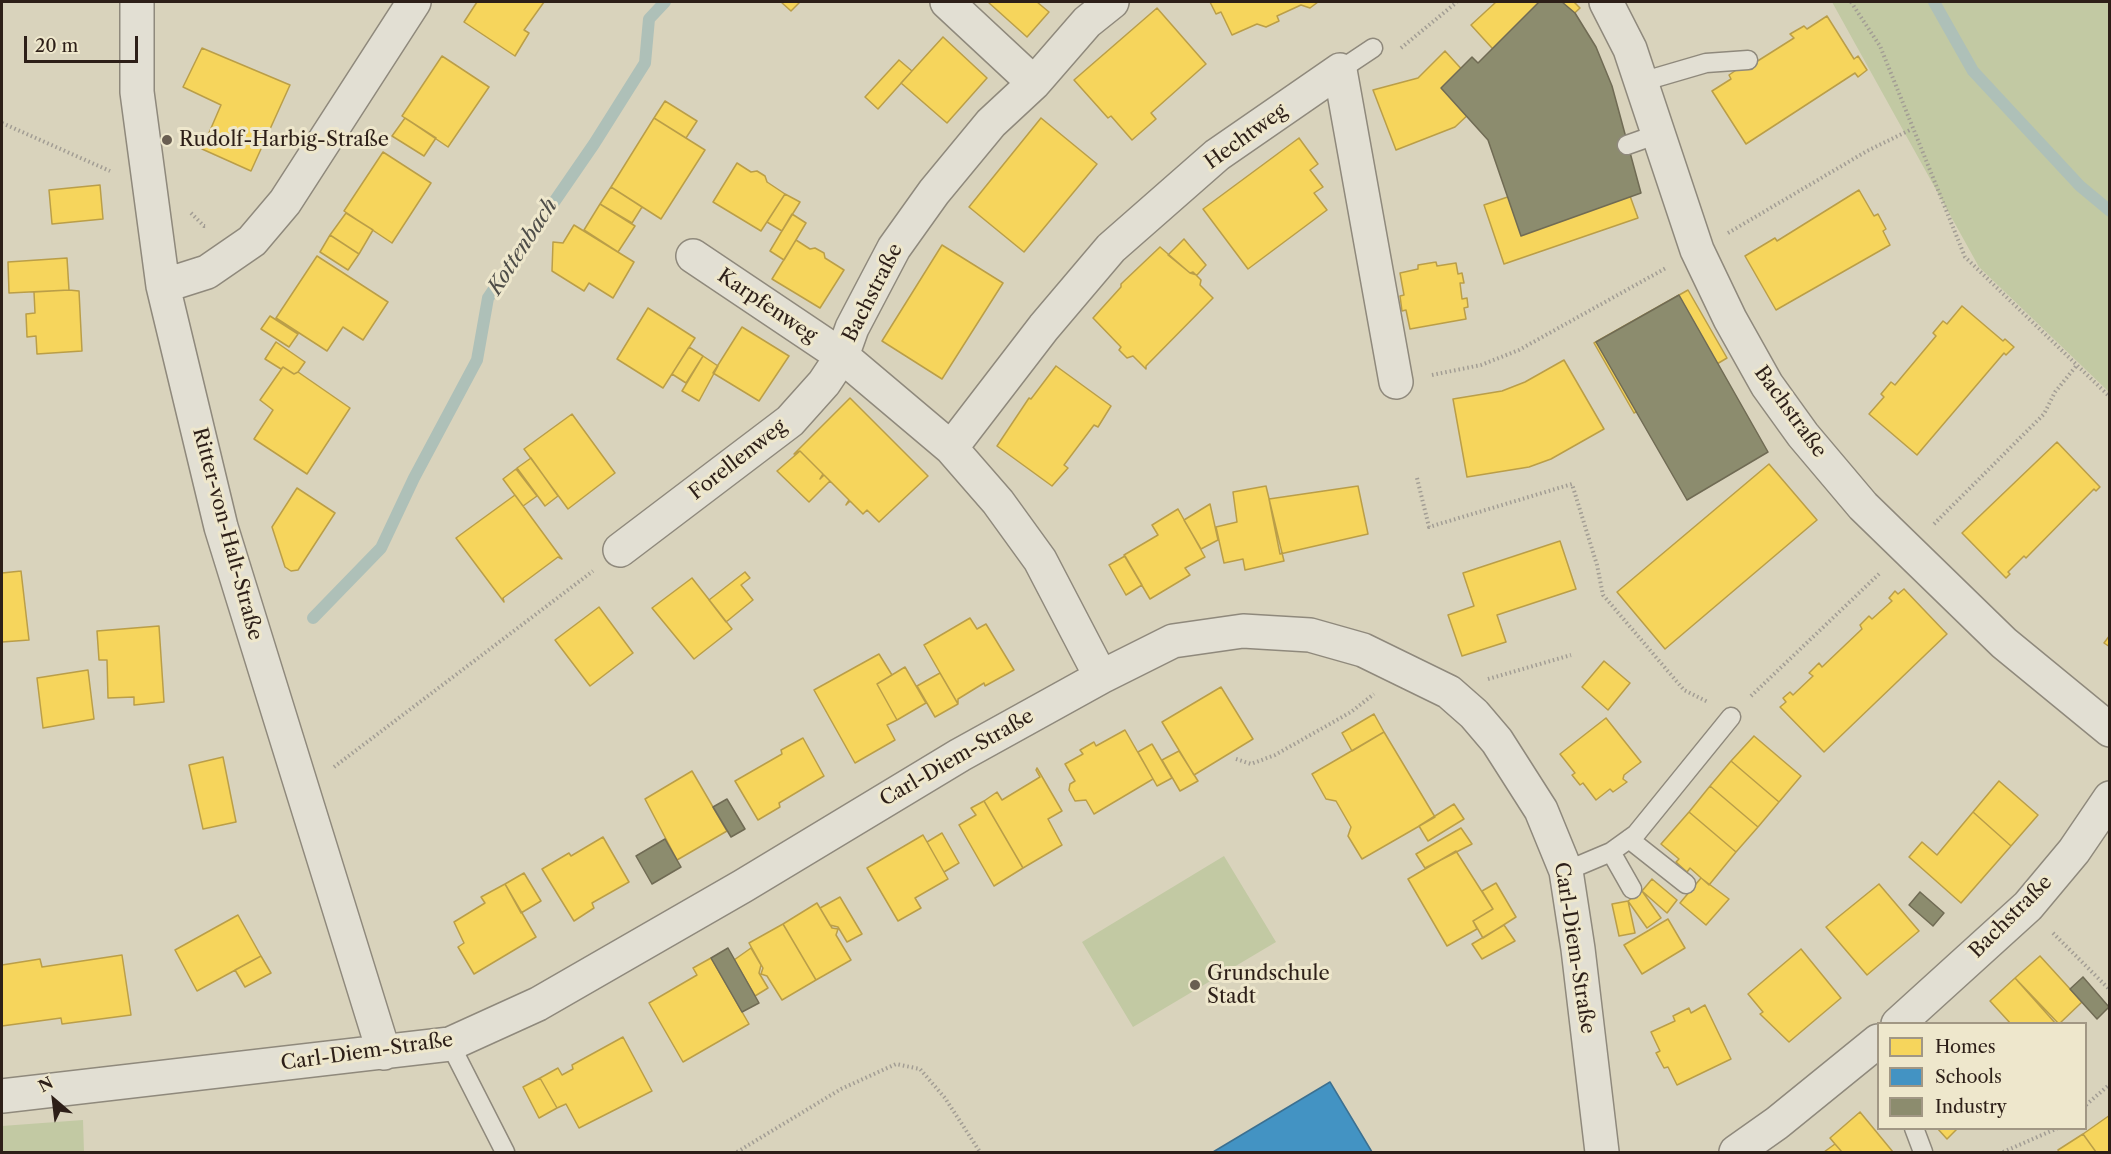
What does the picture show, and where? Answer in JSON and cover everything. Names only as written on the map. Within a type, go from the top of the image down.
[{"type":"street","name":"Ritter-von-Halt-Straße","points":[[137,2],[137,92],[163,286],[221,527],[384,1053]]},
{"type":"street","points":[[163,286],[207,272],[252,241],[285,202],[414,2]]},
{"type":"street","points":[[946,2],[1035,83]]},
{"type":"street","name":"Bachstraße","points":[[1101,676],[1040,560],[998,502],[951,448],[842,356],[856,319],[894,248],[934,192],[992,123],[1035,83],[1087,22],[1112,2]]},
{"type":"street","name":"Bachstraße","points":[[1606,2],[1630,49],[1697,250],[1730,319],[1767,385],[1803,435],[1863,506],[2004,643],[2109,730]]},
{"type":"street","points":[[1340,70],[1396,382]]},
{"type":"street","name":"Hechtweg","points":[[951,448],[1044,327],[1111,248],[1217,155],[1340,70]]},
{"type":"street","name":"Karpfenweg","points":[[693,256],[842,356]]},
{"type":"street","name":"Forellenweg","points":[[620,550],[790,421],[824,383],[842,356]]},
{"type":"street","name":"Carl-Diem-Straße","points":[[2,1096],[450,1044],[538,1004],[743,886],[960,755],[1101,676],[1173,641],[1243,631],[1310,635],[1363,650],[1449,692],[1474,714],[1497,741],[1541,810],[1566,871],[1578,949],[1602,1152]]},
{"type":"street","name":"Bachstraße","points":[[1899,1022],[2028,906],[2074,851],[2109,798]]},
{"type":"street","points":[[1736,1152],[1875,1052]]},
{"type":"lane","points":[[1340,70],[1373,48]]},
{"type":"lane","points":[[1641,82],[1706,63],[1748,60]]},
{"type":"lane","points":[[1627,146],[1658,134]]},
{"type":"lane","points":[[1566,871],[1611,852],[1629,839],[1731,717]]},
{"type":"lane","points":[[1629,839],[1686,884]]},
{"type":"lane","points":[[1611,852],[1632,889]]},
{"type":"lane","points":[[450,1044],[505,1152]]},
{"type":"lane","points":[[1915,1130],[1923,1152]]},
{"type":"path","points":[[1403,48],[1457,2]]},
{"type":"path","points":[[1851,2],[1880,46],[1965,256],[2109,397]]},
{"type":"path","points":[[2,123],[150,188]]},
{"type":"path","points":[[1741,226],[1868,151],[1912,129]]},
{"type":"path","points":[[1396,382],[1481,365],[1519,350],[1642,282]]},
{"type":"path","points":[[1946,514],[2044,414],[2055,392],[2077,365]]},
{"type":"path","points":[[1417,478],[1429,527],[1572,484],[1597,565],[1603,595],[1684,690],[1731,717]]},
{"type":"path","points":[[332,768],[620,550]]},
{"type":"path","points":[[1761,687],[1860,592]]},
{"type":"path","points":[[1449,692],[1570,655]]},
{"type":"path","points":[[1236,759],[1251,764],[1275,755],[1351,712],[1371,698],[1376,690]]},
{"type":"path","points":[[2028,906],[2109,990]]},
{"type":"path","points":[[737,1152],[841,1089],[896,1064],[920,1069],[945,1098],[980,1152]]},
{"type":"path","points":[[2087,1103],[2109,1084]]},
{"type":"path","points":[[2002,1152],[2053,1130]]},
{"type":"green space","points":[[1832,2],[2109,2],[2109,392],[1979,267]]},
{"type":"green space","points":[[1224,856],[1276,942],[1133,1027],[1082,942]]},
{"type":"green space","points":[[83,1120],[84,1152],[2,1152],[2,1126]]},
{"type":"building: Homes","points":[[477,2],[544,2],[524,30],[529,33],[515,56],[464,22]]},
{"type":"building: Homes","points":[[781,2],[800,2],[791,11]]},
{"type":"building: Homes","points":[[988,2],[1037,2],[1049,12],[1027,37]]},
{"type":"building: Homes","points":[[1210,2],[1318,2],[1310,8],[1301,5],[1277,16],[1279,21],[1266,27],[1257,24],[1232,35],[1221,12],[1216,14]]},
{"type":"building: Homes","points":[[1496,2],[1574,2],[1580,8],[1513,71],[1471,25]]},
{"type":"building: Homes","points":[[1157,8],[1206,64],[1151,113],[1156,119],[1132,140],[1111,116],[1108,118],[1074,80]]},
{"type":"building: Homes","points":[[1827,16],[1854,59],[1858,56],[1867,70],[1858,77],[1855,73],[1746,144],[1712,91],[1731,79],[1729,75],[1742,66],[1745,69],[1794,38],[1790,34],[1804,26],[1807,29]]},
{"type":"building: Homes","points":[[943,37],[987,78],[947,123],[901,83]]},
{"type":"building: Homes","points":[[202,48],[290,85],[251,171],[202,149],[221,105],[183,87]]},
{"type":"building: Homes","points":[[1445,51],[1487,97],[1455,127],[1396,150],[1373,90],[1418,78]]},
{"type":"building: Homes","points":[[442,56],[489,87],[448,147],[402,116]]},
{"type":"building: Homes","points":[[899,60],[912,71],[878,109],[865,97]]},
{"type":"building: Homes","points":[[665,101],[697,121],[686,138],[654,118]]},
{"type":"building: Homes","points":[[405,118],[436,138],[424,156],[392,136]]},
{"type":"building: Homes","points":[[654,118],[705,150],[661,219],[611,187]]},
{"type":"building: Homes","points":[[1041,118],[1097,164],[1024,252],[969,207]]},
{"type":"building: Homes","points":[[1299,138],[1318,164],[1310,170],[1323,187],[1314,193],[1327,210],[1248,269],[1203,209]]},
{"type":"building: Homes","points":[[383,152],[431,183],[392,243],[344,211]]},
{"type":"building: Homes","points":[[1617,160],[1638,218],[1504,264],[1484,205]]},
{"type":"building: Homes","points":[[737,163],[751,172],[757,171],[765,176],[767,182],[785,194],[761,231],[713,202]]},
{"type":"building: Homes","points":[[100,185],[103,219],[52,224],[49,190]]},
{"type":"building: Homes","points":[[611,187],[642,207],[632,223],[600,204]]},
{"type":"building: Homes","points":[[1859,190],[1874,216],[1878,214],[1886,229],[1883,231],[1890,245],[1776,310],[1745,256],[1775,238],[1777,241]]},
{"type":"building: Homes","points":[[785,194],[800,202],[782,231],[767,222]]},
{"type":"building: Homes","points":[[600,204],[635,226],[618,252],[584,230]]},
{"type":"building: Homes","points":[[346,213],[373,230],[359,254],[330,235]]},
{"type":"building: Homes","points":[[792,214],[806,223],[784,260],[770,251]]},
{"type":"building: Homes","points":[[574,225],[634,262],[613,298],[589,283],[584,291],[552,271],[553,242],[563,243]]},
{"type":"building: Homes","points":[[330,235],[359,254],[348,270],[320,252]]},
{"type":"building: Homes","points":[[1184,239],[1206,265],[1197,275],[1190,273],[1168,255]]},
{"type":"building: Homes","points":[[796,240],[810,249],[815,248],[824,253],[825,258],[844,270],[820,308],[772,279]]},
{"type":"building: Homes","points":[[942,245],[1003,283],[942,379],[882,341]]},
{"type":"building: Homes","points":[[1160,247],[1190,273],[1193,272],[1201,280],[1200,285],[1213,298],[1146,366],[1146,369],[1133,356],[1127,358],[1119,350],[1121,347],[1093,318],[1121,287],[1121,284]]},
{"type":"building: Homes","points":[[317,256],[388,302],[363,340],[343,327],[327,351],[276,318]]},
{"type":"building: Homes","points":[[67,258],[69,290],[9,293],[8,262]]},
{"type":"building: Homes","points":[[1436,262],[1437,266],[1456,263],[1458,274],[1462,273],[1464,283],[1460,283],[1462,299],[1467,298],[1468,307],[1464,308],[1466,319],[1410,329],[1406,310],[1402,311],[1400,296],[1404,295],[1400,273],[1418,269],[1418,265]]},
{"type":"building: Homes","points":[[1688,290],[1727,358],[1634,413],[1594,343]]},
{"type":"building: Homes","points":[[79,291],[82,351],[37,354],[36,336],[27,337],[26,314],[35,313],[34,292]]},
{"type":"building: Homes","points":[[1962,306],[2003,341],[2005,339],[2014,347],[2006,355],[2004,353],[1917,455],[1869,414],[1884,397],[1881,394],[1891,382],[1895,385],[1936,336],[1933,333],[1943,321],[1947,324]]},
{"type":"building: Homes","points":[[648,308],[695,338],[663,388],[617,359]]},
{"type":"building: Homes","points":[[270,316],[298,334],[289,347],[261,329]]},
{"type":"building: Homes","points":[[742,327],[789,356],[759,401],[713,373]]},
{"type":"building: Homes","points":[[276,342],[305,362],[298,372],[294,374],[283,367],[281,369],[265,359]]},
{"type":"building: Homes","points":[[689,347],[703,356],[686,383],[672,374]]},
{"type":"building: Homes","points":[[703,356],[718,366],[699,401],[682,391]]},
{"type":"building: Homes","points":[[1564,360],[1604,429],[1551,459],[1529,467],[1467,477],[1453,399],[1502,391],[1525,382]]},
{"type":"building: Homes","points":[[1056,366],[1111,406],[1098,427],[1094,425],[1064,465],[1068,468],[1052,486],[997,446],[1029,398],[1031,399]]},
{"type":"building: Homes","points":[[283,367],[294,374],[298,372],[350,408],[307,474],[254,439],[273,410],[260,400]]},
{"type":"building: Homes","points":[[850,398],[928,476],[879,522],[867,510],[863,514],[850,501],[846,505],[849,500],[824,475],[820,479],[823,474],[800,451],[794,454]]},
{"type":"building: Homes","points":[[572,414],[615,473],[568,509],[524,449]]},
{"type":"building: Homes","points":[[2057,442],[2100,487],[2096,491],[2094,489],[2026,558],[2024,556],[2008,572],[2010,574],[2006,578],[1962,533]]},
{"type":"building: Homes","points":[[800,451],[823,474],[820,479],[824,475],[830,481],[809,502],[777,471]]},
{"type":"building: Homes","points":[[531,458],[558,496],[545,506],[517,468]]},
{"type":"building: Homes","points":[[1769,464],[1817,520],[1665,649],[1617,592]]},
{"type":"building: Homes","points":[[516,469],[537,496],[523,506],[503,479]]},
{"type":"building: Homes","points":[[1266,486],[1284,561],[1245,570],[1243,559],[1224,563],[1216,527],[1237,522],[1233,492]]},
{"type":"building: Homes","points":[[1358,486],[1368,534],[1280,554],[1269,499]]},
{"type":"building: Homes","points":[[297,488],[335,513],[298,570],[291,571],[285,567],[272,527]]},
{"type":"building: Homes","points":[[515,495],[562,559],[558,557],[503,598],[504,602],[456,538]]},
{"type":"building: Homes","points":[[1210,504],[1218,540],[1201,549],[1184,520]]},
{"type":"building: Homes","points":[[1178,509],[1205,557],[1185,568],[1190,575],[1150,599],[1124,555],[1158,535],[1152,525]]},
{"type":"building: Homes","points":[[1560,541],[1576,589],[1497,615],[1506,642],[1462,656],[1448,615],[1474,606],[1463,573]]},
{"type":"building: Homes","points":[[1125,556],[1142,585],[1126,595],[1109,565]]},
{"type":"building: Homes","points":[[21,571],[29,640],[2,642],[2,573]]},
{"type":"building: Homes","points":[[745,572],[750,578],[741,585],[753,600],[726,622],[709,600]]},
{"type":"building: Homes","points":[[692,578],[732,629],[694,659],[652,608]]},
{"type":"building: Homes","points":[[1904,589],[1947,634],[1824,752],[1780,707],[1786,702],[1783,698],[1790,692],[1793,695],[1813,676],[1809,673],[1819,663],[1822,667],[1862,629],[1860,625],[1869,616],[1872,619],[1892,601],[1889,598],[1895,591],[1898,594]]},
{"type":"building: Homes","points":[[599,607],[633,653],[590,686],[555,640]]},
{"type":"building: Homes","points":[[970,618],[977,629],[986,624],[1014,670],[985,686],[984,683],[958,699],[958,704],[924,645]]},
{"type":"building: Homes","points":[[159,626],[164,702],[134,705],[134,697],[108,698],[107,660],[99,660],[97,631]]},
{"type":"building: Homes","points":[[2110,635],[2110,647],[2104,643]]},
{"type":"building: Homes","points":[[879,654],[892,675],[877,684],[897,720],[887,725],[895,740],[855,763],[814,690]]},
{"type":"building: Homes","points":[[1604,661],[1630,683],[1608,710],[1582,687]]},
{"type":"building: Homes","points":[[905,667],[926,703],[897,720],[877,684]]},
{"type":"building: Homes","points":[[88,670],[94,719],[43,728],[37,678]]},
{"type":"building: Homes","points":[[940,673],[958,704],[935,717],[917,686]]},
{"type":"building: Homes","points":[[1221,687],[1253,739],[1194,775],[1162,722]]},
{"type":"building: Homes","points":[[1374,714],[1384,732],[1352,751],[1342,733]]},
{"type":"building: Homes","points":[[1606,718],[1641,762],[1624,775],[1623,779],[1627,782],[1613,792],[1610,789],[1596,800],[1583,783],[1580,785],[1572,775],[1575,773],[1560,754]]},
{"type":"building: Homes","points":[[1125,730],[1153,779],[1094,814],[1086,800],[1075,801],[1069,790],[1070,784],[1075,781],[1065,764],[1083,754],[1080,750],[1094,742],[1096,746]]},
{"type":"building: Homes","points":[[1384,732],[1435,817],[1362,859],[1348,836],[1351,827],[1336,801],[1326,799],[1312,774]]},
{"type":"building: Homes","points":[[1754,736],[1801,776],[1779,802],[1731,761]]},
{"type":"building: Homes","points":[[803,738],[824,776],[779,803],[780,807],[758,820],[735,781],[782,754],[781,750]]},
{"type":"building: Homes","points":[[1152,744],[1172,778],[1157,786],[1138,752]]},
{"type":"building: Homes","points":[[1179,751],[1198,781],[1180,791],[1162,760]]},
{"type":"building: Homes","points":[[223,757],[236,822],[203,829],[189,765]]},
{"type":"building: Homes","points":[[1731,761],[1779,802],[1758,827],[1710,786]]},
{"type":"building: Homes","points":[[1037,768],[1062,811],[1048,819],[1062,845],[1023,868],[984,801],[997,792],[1002,800],[1040,777]]},
{"type":"building: Homes","points":[[692,771],[727,831],[677,860],[645,799]]},
{"type":"building: Homes","points":[[1999,781],[2038,815],[2011,846],[1973,812]]},
{"type":"building: Homes","points":[[1710,786],[1758,827],[1736,852],[1689,812]]},
{"type":"building: Homes","points":[[984,801],[1023,868],[994,886],[959,825],[976,815],[971,808]]},
{"type":"building: Homes","points":[[1454,804],[1464,819],[1428,841],[1419,826]]},
{"type":"building: Homes","points":[[1689,812],[1736,852],[1709,885],[1690,868],[1687,872],[1676,862],[1679,859],[1661,844]]},
{"type":"building: Homes","points":[[1973,812],[2011,846],[1961,903],[1909,857],[1922,842],[1937,855]]},
{"type":"building: Homes","points":[[1461,828],[1472,844],[1425,868],[1416,854]]},
{"type":"building: Homes","points":[[942,833],[959,863],[944,872],[927,842]]},
{"type":"building: Homes","points":[[923,835],[948,879],[915,898],[921,908],[898,921],[867,868]]},
{"type":"building: Homes","points":[[603,837],[629,882],[592,903],[594,908],[574,921],[542,869],[569,853],[571,856]]},
{"type":"building: Homes","points":[[1456,851],[1493,909],[1473,921],[1477,929],[1447,946],[1408,879]]},
{"type":"building: Homes","points":[[524,873],[541,901],[521,913],[505,884]]},
{"type":"building: Homes","points":[[1701,878],[1729,899],[1706,925],[1680,903]]},
{"type":"building: Homes","points":[[1652,879],[1677,900],[1667,913],[1642,891]]},
{"type":"building: Homes","points":[[1496,883],[1516,917],[1483,938],[1473,921],[1493,909],[1482,891]]},
{"type":"building: Homes","points":[[505,884],[536,937],[474,974],[458,947],[464,943],[454,922],[485,903],[481,897]]},
{"type":"building: Homes","points":[[1879,884],[1919,931],[1867,975],[1826,927]]},
{"type":"building: Homes","points":[[1642,891],[1661,918],[1647,928],[1628,901]]},
{"type":"building: Homes","points":[[840,897],[862,934],[847,942],[838,927],[830,925],[820,908]]},
{"type":"building: Homes","points":[[1628,901],[1635,933],[1619,936],[1612,904]]},
{"type":"building: Homes","points":[[817,903],[832,928],[838,929],[836,935],[851,960],[816,980],[783,924]]},
{"type":"building: Homes","points":[[238,915],[261,956],[197,991],[175,950]]},
{"type":"building: Homes","points":[[1668,919],[1685,948],[1642,974],[1624,945]]},
{"type":"building: Homes","points":[[783,924],[816,980],[782,1000],[767,976],[761,974],[763,968],[749,943]]},
{"type":"building: Homes","points":[[1504,925],[1515,941],[1482,959],[1472,944]]},
{"type":"building: Homes","points":[[751,948],[761,965],[759,973],[768,988],[755,996],[734,960]]},
{"type":"building: Homes","points":[[1801,949],[1841,998],[1789,1042],[1760,1014],[1763,1012],[1748,994]]},
{"type":"building: Homes","points":[[122,955],[131,1015],[62,1024],[61,1018],[2,1026],[2,965],[40,959],[42,967]]},
{"type":"building: Homes","points":[[261,956],[271,973],[245,987],[235,970]]},
{"type":"building: Homes","points":[[2040,956],[2082,1002],[2061,1022],[2057,1022],[2015,978]]},
{"type":"building: Homes","points":[[711,958],[749,1024],[683,1062],[649,1003],[697,975],[693,968]]},
{"type":"building: Homes","points":[[2015,978],[2054,1022],[2009,1022],[1990,1001]]},
{"type":"building: Homes","points":[[1705,1005],[1731,1059],[1677,1085],[1668,1067],[1664,1068],[1656,1053],[1660,1051],[1651,1032],[1675,1021],[1673,1016],[1689,1008],[1691,1013]]},
{"type":"building: Homes","points":[[623,1037],[652,1091],[579,1128],[566,1104],[557,1108],[540,1078],[558,1068],[562,1075],[573,1069],[572,1065]]},
{"type":"building: Homes","points":[[540,1078],[557,1108],[539,1118],[523,1087]]},
{"type":"building: Homes","points":[[1860,1112],[1893,1152],[1842,1152],[1830,1138]]},
{"type":"building: Homes","points":[[2110,1115],[2110,1152],[2096,1152],[2083,1134]]},
{"type":"building: Homes","points":[[1939,1130],[1956,1130],[1947,1139]]},
{"type":"building: Homes","points":[[2083,1134],[2096,1152],[2059,1152],[2058,1150]]},
{"type":"building: Homes","points":[[1835,1144],[1842,1152],[1824,1152]]},
{"type":"building: Schools","points":[[1330,1082],[1372,1152],[1213,1152]]},
{"type":"building: Industry","points":[[1539,2],[1562,2],[1575,13],[1596,47],[1612,86],[1641,193],[1521,236],[1488,140],[1441,88],[1472,57],[1478,63]]},
{"type":"building: Industry","points":[[1679,295],[1768,452],[1687,500],[1596,342]]},
{"type":"building: Industry","points":[[727,799],[745,829],[731,837],[713,807]]},
{"type":"building: Industry","points":[[665,839],[681,867],[652,884],[636,856]]},
{"type":"building: Industry","points":[[1920,892],[1944,913],[1933,926],[1909,905]]},
{"type":"building: Industry","points":[[728,948],[759,1003],[742,1012],[711,958]]},
{"type":"building: Industry","points":[[2083,977],[2109,1007],[2097,1019],[2070,989]]},
{"type":"waterway","name":"Kottenbach","points":[[313,618],[381,548],[414,478],[477,360],[488,298],[594,144],[645,63],[649,19],[665,2]]},
{"type":"waterway","points":[[1934,2],[1973,71],[2080,186],[2110,211]]},
{"type":"place","name":"Rudolf-Harbig-Straße","points":[[167,140]]},
{"type":"place","name":"Grundschule Stadt","points":[[1195,985]]}]
